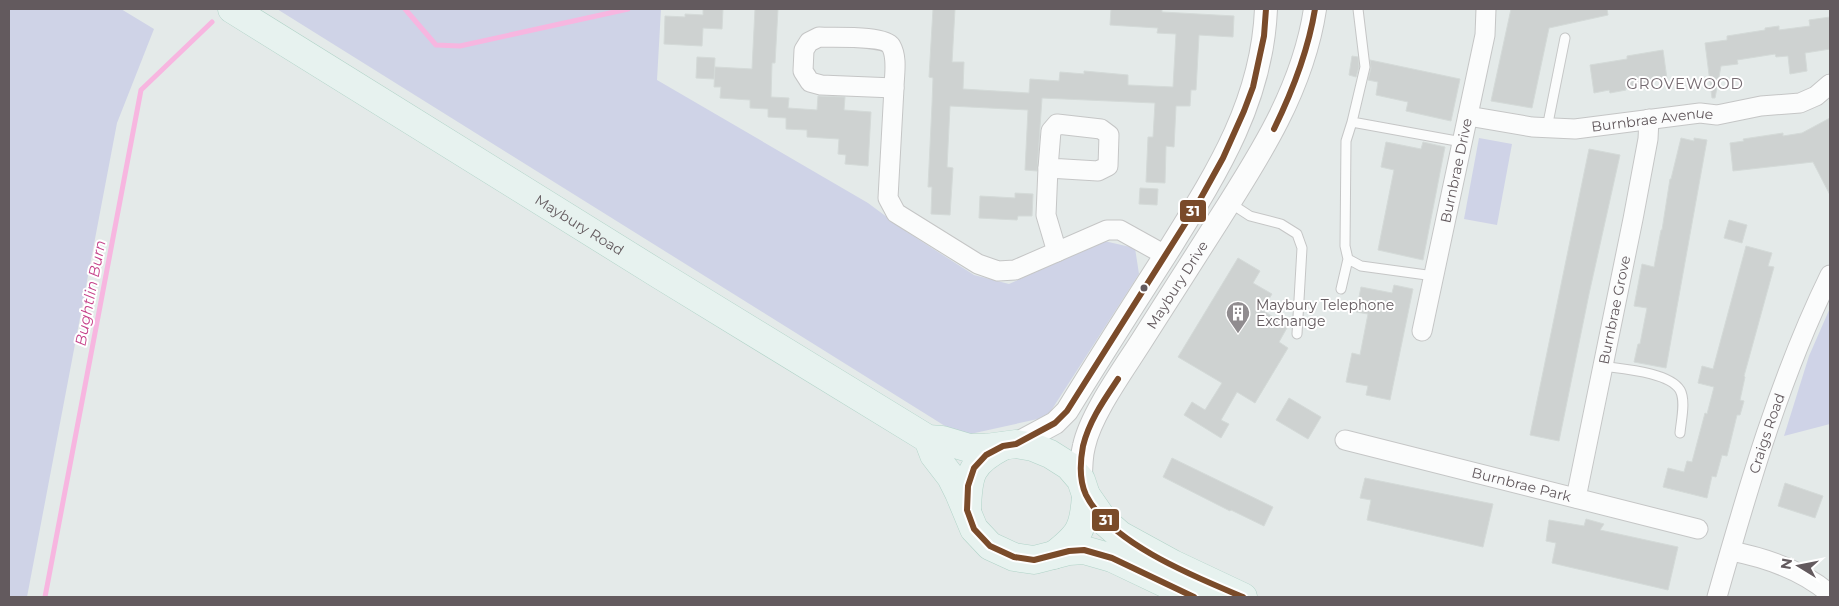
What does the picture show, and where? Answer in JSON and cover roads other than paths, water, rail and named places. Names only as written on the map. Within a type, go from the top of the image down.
[{"type":"main road","name":"Maybury Road","points":[[232,9],[928,438],[969,448],[1010,445],[1033,447],[1050,454],[1069,466],[1104,521],[1120,535],[1159,557],[1243,597]]},
{"type":"main road","points":[[928,438],[934,455],[951,477],[974,529],[990,546],[1014,557],[1034,560],[1069,551],[1084,550],[1112,558],[1194,597]]},
{"type":"main road","points":[[967,510],[968,486],[974,468],[986,455],[1010,445]]},
{"type":"main road","points":[[1054,555],[1070,543],[1080,530],[1084,517],[1083,488]]},
{"type":"street","name":"Maybury Drive","points":[[1010,445],[1055,423],[1067,411],[1217,171],[1241,122],[1257,74],[1266,9]]},
{"type":"street","name":"Maybury Drive","points":[[1083,488],[1084,446],[1090,428],[1120,375],[1247,177],[1287,103],[1299,75],[1315,9]]},
{"type":"street","name":"Burnbrae Drive","points":[[1422,331],[1485,36],[1486,9]]},
{"type":"street","points":[[894,88],[821,85],[810,82],[803,71],[804,50],[809,42],[820,37],[876,39],[888,42],[892,47],[895,61],[894,88],[888,198],[896,213],[978,264],[998,270],[1015,270],[1107,230],[1120,230],[1165,255]]},
{"type":"street","name":"Burnbrae Avenue","points":[[1468,116],[1547,128],[1575,128],[1700,113],[1717,115],[1761,106],[1800,103],[1816,96],[1830,84]]},
{"type":"street","name":"Burnbrae Grove","points":[[1576,498],[1648,139],[1648,119]]},
{"type":"street","points":[[1048,168],[1046,215],[1057,252]]},
{"type":"street","name":"Craigs Road","points":[[1717,597],[1766,435],[1795,354],[1830,275]]},
{"type":"street","name":"Burnbrae Park","points":[[1345,440],[1698,529]]},
{"type":"street","points":[[1730,551],[1787,566],[1818,584],[1830,594]]},
{"type":"lane","points":[[1341,289],[1348,259],[1345,246],[1346,141],[1365,67],[1358,9]]},
{"type":"lane","points":[[1547,128],[1565,38]]},
{"type":"lane","points":[[1352,122],[1462,142]]},
{"type":"lane","points":[[1229,203],[1250,216],[1282,224],[1297,234],[1302,248],[1297,334]]},
{"type":"lane","points":[[1348,259],[1361,266],[1434,276]]},
{"type":"lane","points":[[1602,366],[1669,379],[1680,390],[1682,404],[1680,433]]},
{"type":"waterway","name":"Bughtlin Burn","points":[[405,9],[436,45],[460,46],[628,9]]},
{"type":"waterway","name":"Bughtlin Burn","points":[[45,597],[141,90],[212,22]]},
{"type":"place","name":"Maybury Telephone Exchange","points":[[1238,334]]},
{"type":"district","name":"GROVEWOOD","points":[[1685,83]]}]
